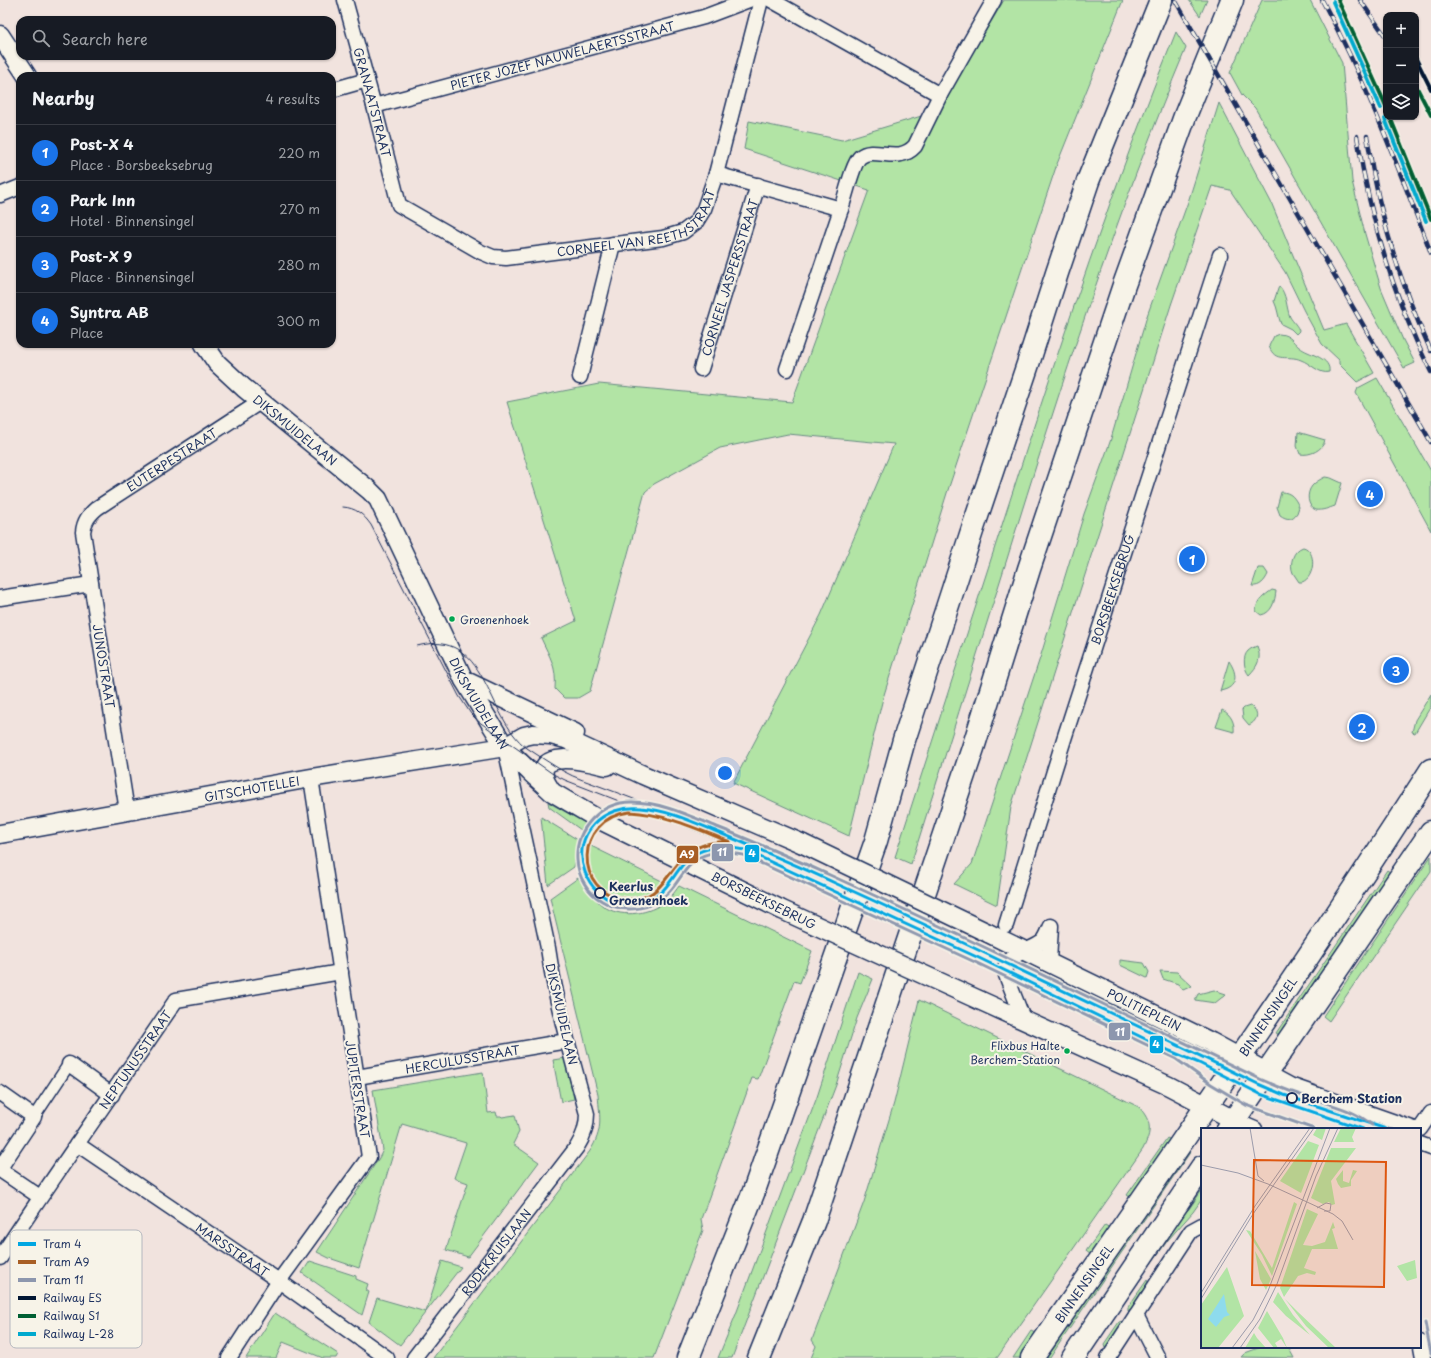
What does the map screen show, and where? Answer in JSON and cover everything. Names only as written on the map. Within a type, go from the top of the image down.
[{"type":"main road","points":[[688,1358],[754,1191],[876,841],[904,740],[1081,202],[1161,0]]},
{"type":"main road","points":[[759,1358],[822,1199],[973,748],[1034,555],[1124,285],[1185,116],[1232,0]]},
{"type":"main road","name":"BINNENSINGEL","points":[[1032,1358],[1240,1058],[1360,881],[1431,770]]},
{"type":"main road","points":[[1231,1124],[1431,832]]},
{"type":"main road","points":[[1073,1358],[1201,1168]]},
{"type":"street","name":"GRANAATSTRAAT","points":[[345,0],[399,205]]},
{"type":"street","name":"PIETER JOZEF NAUWELAERTSSTRAAT","points":[[374,106],[704,17],[749,0]]},
{"type":"street","name":"CORNEEL VAN REETHSTRAAT","points":[[399,205],[481,252],[493,257],[506,258],[663,238],[683,232],[696,222],[704,209],[716,174],[761,0]]},
{"type":"street","points":[[771,0],[940,95]]},
{"type":"street","points":[[787,369],[856,164],[860,157],[868,153],[896,155],[904,154],[915,146],[940,95],[994,0]]},
{"type":"street","points":[[0,35],[16,59]]},
{"type":"street","points":[[16,60],[24,72]]},
{"type":"street","points":[[336,89],[367,80]]},
{"type":"street","name":"CORNEEL JASPERSSTRAAT","points":[[716,174],[841,209]]},
{"type":"street","name":"CORNEEL JASPERSSTRAAT","points":[[701,369],[758,185]]},
{"type":"street","points":[[0,194],[16,188]]},
{"type":"street","points":[[580,378],[613,244]]},
{"type":"street","name":"BORSBEEKSEBRUG","points":[[1006,925],[1064,739],[1220,255]]},
{"type":"street","name":"DIKSMUIDELAAN","points":[[207,348],[217,363],[260,402],[369,490],[378,500],[464,680],[505,747],[548,948],[553,982],[587,1114],[587,1125],[584,1135],[577,1147]]},
{"type":"street","name":"EUTERPESTRAAT","points":[[86,520],[97,508],[260,402]]},
{"type":"street","name":"JUNOSTRAAT","points":[[86,520],[83,532],[127,811]]},
{"type":"street","points":[[0,598],[91,584]]},
{"type":"street","points":[[464,680],[580,736],[635,771]]},
{"type":"street","points":[[505,747],[524,736],[542,734],[551,735],[566,740],[803,844],[988,933],[1006,925],[1023,950]]},
{"type":"street","name":"BORSBEEKSEBRUG","points":[[505,747],[552,792],[598,819],[780,909],[1024,1021]]},
{"type":"street","name":"GITSCHOTELLEI","points":[[0,834],[311,778],[505,747]]},
{"type":"street","points":[[552,792],[545,780],[544,772],[547,764],[555,760],[570,758],[635,771]]},
{"type":"street","name":"JUPITERSTRAAT","points":[[229,1358],[279,1282],[369,1157],[311,778]]},
{"type":"street","points":[[1049,962],[1051,926],[1043,942],[1023,950],[1006,963],[1004,970],[1024,1021],[1169,1086],[1207,1106],[1231,1124],[1250,1128]]},
{"type":"street","name":"POLITIEPLEIN","points":[[988,933],[1211,1042],[1266,1072]]},
{"type":"street","name":"NEPTUNUSSTRAAT","points":[[18,1230],[176,1000],[340,972]]},
{"type":"street","name":"HERCULUSSTRAAT","points":[[357,1077],[567,1041]]},
{"type":"street","points":[[40,1197],[0,1169],[69,1064],[112,1095]]},
{"type":"street","points":[[1266,1072],[1290,1085],[1412,1128]]},
{"type":"street","points":[[0,1093],[34,1117]]},
{"type":"street","points":[[1421,1128],[1431,1113]]},
{"type":"street","name":"MARSSTRAAT","points":[[77,1144],[387,1358]]},
{"type":"street","points":[[1421,1144],[1431,1148]]},
{"type":"street","name":"RODEKRUISLAAN","points":[[414,1358],[577,1147]]},
{"type":"street","points":[[1108,1358],[1191,1231],[1201,1226]]},
{"type":"street","name":"NEPTUNUSSTRAAT","points":[[0,1258],[10,1243]]},
{"type":"street","points":[[1136,1315],[1158,1358]]},
{"type":"street","points":[[1421,1347],[1423,1358]]},
{"type":"green space","points":[[1004,0],[1123,0],[1057,164],[947,493],[883,698],[849,836],[733,783],[821,615],[894,444],[788,434],[720,448],[654,484],[645,492],[590,691],[578,698],[564,698],[555,689],[554,668],[541,638],[576,621],[507,402],[599,384],[792,402],[869,190],[744,149],[749,121],[842,140],[938,111]]},
{"type":"green space","points":[[1189,0],[1207,0],[1200,16]]},
{"type":"green space","points":[[1262,0],[1310,0],[1342,63],[1352,181],[1365,234],[1381,288],[1403,340],[1415,363],[1404,368],[1255,108],[1242,95],[1230,73]]},
{"type":"green space","points":[[1176,32],[1186,48],[1136,174],[1068,366],[911,864],[895,857],[1070,319],[1131,146]]},
{"type":"green space","points":[[1219,103],[1271,202],[1324,330],[1346,324],[1374,373],[1357,382],[1339,364],[1339,360],[1322,344],[1285,272],[1230,190],[1212,186],[1171,305],[1011,807],[997,905],[954,884],[972,864],[1040,658],[1084,514],[1110,442],[1147,316],[1189,199]]},
{"type":"green space","points":[[1279,286],[1285,297],[1290,317],[1299,331],[1296,334],[1291,329],[1281,324],[1274,301]]},
{"type":"green space","points":[[1279,334],[1287,336],[1302,349],[1324,360],[1329,367],[1329,372],[1322,372],[1296,358],[1282,358],[1275,355],[1269,346],[1274,336]]},
{"type":"green space","points":[[1377,378],[1431,471],[1431,531],[1356,393],[1358,388]]},
{"type":"green space","points":[[1298,432],[1325,440],[1324,444],[1316,452],[1300,454],[1297,446]]},
{"type":"green space","points":[[1325,477],[1342,483],[1335,506],[1323,510],[1316,510],[1309,503],[1309,492],[1313,485]]},
{"type":"green space","points":[[1281,492],[1292,496],[1299,507],[1297,513],[1291,518],[1285,518],[1280,515],[1277,507]]},
{"type":"green space","points":[[1303,547],[1308,549],[1311,553],[1313,564],[1310,575],[1302,582],[1299,582],[1293,573],[1291,566],[1294,554]]},
{"type":"green space","points":[[1258,568],[1264,568],[1268,574],[1262,583],[1257,586],[1252,586]]},
{"type":"green space","points":[[1272,590],[1276,591],[1272,606],[1268,612],[1261,615],[1256,611],[1256,607],[1261,599]]},
{"type":"green space","points":[[1257,646],[1259,654],[1258,662],[1249,675],[1245,666],[1245,656],[1249,650]]},
{"type":"green space","points":[[1229,661],[1234,671],[1235,680],[1230,687],[1220,691]]},
{"type":"green space","points":[[1431,694],[1431,706],[1415,733],[1412,732],[1415,720]]},
{"type":"green space","points":[[1250,706],[1253,708],[1257,716],[1256,719],[1249,725],[1243,718],[1242,710]]},
{"type":"green space","points":[[1222,710],[1232,719],[1234,732],[1216,727]]},
{"type":"green space","points":[[548,802],[585,823],[581,830],[549,807]]},
{"type":"green space","points":[[541,817],[578,840],[574,867],[548,885]]},
{"type":"green space","points":[[589,845],[666,883],[651,896],[635,900],[617,898],[603,889],[593,875],[588,856]]},
{"type":"green space","points":[[1431,856],[1431,871],[1329,1021],[1323,1016]]},
{"type":"green space","points":[[1387,870],[1391,873],[1281,1036],[1276,1033]]},
{"type":"green space","points":[[578,878],[599,903],[610,910],[625,914],[640,913],[655,908],[667,900],[679,886],[812,951],[800,983],[794,981],[758,1079],[752,1078],[701,1219],[703,1230],[654,1358],[433,1358],[590,1151],[597,1137],[600,1124],[598,1095],[550,898]]},
{"type":"green space","points":[[1120,960],[1144,963],[1149,972],[1147,978],[1120,965]]},
{"type":"green space","points":[[1160,971],[1177,972],[1192,986],[1183,990],[1178,984],[1163,979]]},
{"type":"green space","points":[[858,972],[873,979],[857,1018],[836,1085],[732,1358],[718,1358],[736,1314],[817,1097]]},
{"type":"green space","points":[[1214,990],[1226,994],[1215,1003],[1195,1000],[1198,994]]},
{"type":"green space","points":[[919,1000],[1139,1107],[1148,1122],[1148,1137],[1143,1149],[997,1358],[811,1358],[816,1346],[812,1340],[864,1202],[894,1103]]},
{"type":"green space","points":[[565,1058],[574,1099],[561,1102],[553,1060]]},
{"type":"green space","points":[[483,1072],[488,1113],[496,1112],[497,1116],[502,1117],[515,1115],[519,1132],[513,1144],[539,1162],[468,1257],[446,1250],[468,1183],[454,1178],[466,1143],[402,1124],[359,1268],[329,1258],[317,1252],[383,1150],[373,1090]]},
{"type":"green space","points":[[1167,1138],[1171,1140],[1131,1198],[1127,1195]]},
{"type":"green space","points":[[1188,1149],[1191,1151],[1050,1358],[1044,1358]]},
{"type":"green space","points":[[1201,1191],[1201,1200],[1193,1212],[1168,1240],[1127,1297],[1177,1221],[1189,1209]]},
{"type":"green space","points":[[1105,1225],[1110,1228],[1091,1255],[1086,1251]]},
{"type":"green space","points":[[310,1261],[356,1276],[356,1279],[368,1284],[366,1290],[369,1292],[362,1315],[302,1273]]},
{"type":"green space","points":[[442,1261],[461,1267],[426,1312]]},
{"type":"green space","points":[[1147,1280],[1148,1282],[1131,1311],[1128,1311],[1128,1307]]},
{"type":"green space","points":[[377,1298],[426,1312],[400,1345],[369,1322]]},
{"type":"green space","points":[[275,1313],[338,1354],[336,1358],[323,1358],[283,1342],[276,1358],[246,1358]]},
{"type":"green space","points":[[1123,1321],[1108,1347],[1105,1347],[1104,1344],[1119,1322]]},
{"type":"green space","points":[[1031,1331],[1037,1334],[1021,1358],[1013,1358]]},
{"type":"green space","points":[[1258,1348],[1289,1348],[1294,1358],[1241,1357],[1245,1353]]},
{"type":"tram line","points":[[343,507],[359,512],[371,525],[459,696],[471,714],[478,721],[553,774],[565,780],[745,850]]},
{"type":"tram line","points":[[417,646],[440,644],[458,650],[472,662],[483,678],[513,734],[527,748],[536,754],[572,776],[670,813]]},
{"type":"tram line","name":"11","points":[[1311,1128],[1246,1105],[1211,1084],[1176,1059],[977,963],[743,855],[721,852],[710,853],[700,857],[691,864],[674,887],[655,903],[629,909],[611,905],[592,894],[579,872],[577,849],[580,838],[592,819],[600,812],[620,803],[632,802],[654,804],[676,810],[832,876],[970,940],[1260,1079],[1297,1094],[1342,1108],[1358,1115],[1372,1125]]},
{"type":"tram line","name":"4","points":[[1360,1128],[1260,1094],[1199,1063],[1170,1051],[979,958],[745,850],[721,847],[703,850],[689,859],[665,888],[650,899],[633,904],[615,902],[605,897],[597,890],[587,877],[582,858],[583,845],[587,834],[594,824],[603,816],[627,808],[651,809],[688,820],[792,863],[972,947],[1258,1084],[1284,1095],[1383,1128]]},
{"type":"tram line","name":"A9","points":[[630,812],[643,813],[669,819],[730,842],[706,844],[690,852],[678,863],[660,886],[654,892],[646,896],[637,899],[626,899],[609,894],[596,884],[589,871],[587,856],[590,841],[598,827],[612,817],[630,812]]},
{"type":"tram line","name":"11","points":[[1425,1323],[1431,1353]]},
{"type":"railway","points":[[1175,0],[1431,442]]},
{"type":"railway","points":[[1322,0],[1367,93],[1394,157],[1431,253]]},
{"type":"railway","points":[[1360,0],[1383,33]]},
{"type":"railway","points":[[1357,136],[1362,167],[1376,227],[1394,286],[1417,344],[1431,372]]},
{"type":"railway","points":[[1367,136],[1377,192],[1391,246],[1409,299],[1431,351]]},
{"type":"rail line","name":"S1","points":[[1338,0],[1383,99]]},
{"type":"rail line","name":"L-28","points":[[1333,2],[1381,108]]},
{"type":"rail line","name":"ES","points":[[1419,65],[1431,89]]},
{"type":"rail line","name":"S1","points":[[1419,92],[1431,115]]},
{"type":"rail line","name":"L-28","points":[[1385,120],[1426,221]]},
{"type":"rail line","name":"S1","points":[[1391,120],[1431,219]]},
{"type":"place","name":"Syntra AB","points":[[1370,494]]},
{"type":"place","name":"Post-X 4","points":[[1192,559]]},
{"type":"place","name":"Groenenhoek","points":[[452,619]]},
{"type":"place","name":"Post-X 9","points":[[1396,670]]},
{"type":"place","name":"Park Inn","points":[[1362,727]]},
{"type":"place","name":"Keerlus Groenenhoek","points":[[600,893]]},
{"type":"place","name":"Flixbus Halte Berchem-Station","points":[[1067,1051]]},
{"type":"place","name":"Berchem Station","points":[[1292,1098]]}]
